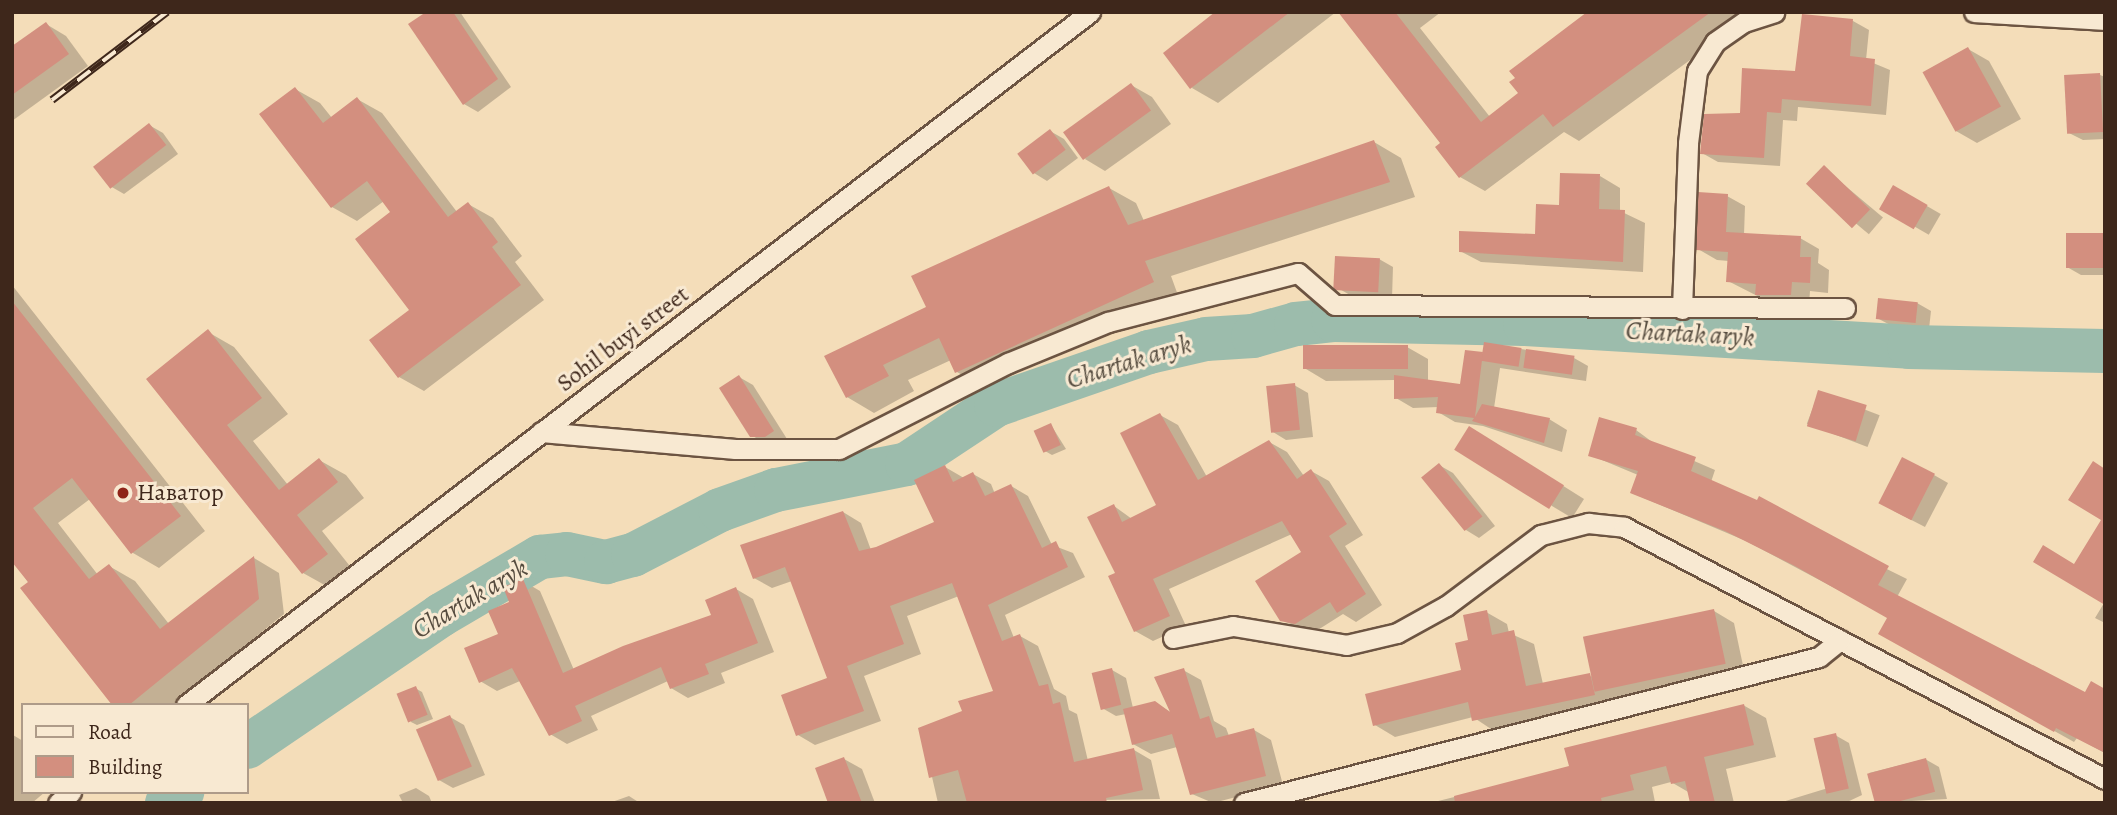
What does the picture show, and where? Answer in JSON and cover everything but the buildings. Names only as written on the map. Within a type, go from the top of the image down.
[{"type":"street","name":"Sohil buyi street","points":[[189,703],[1090,12]]},
{"type":"street","points":[[1682,309],[1688,143],[1697,71],[1715,42],[1744,22],[1774,12]]},
{"type":"street","points":[[1973,12],[2105,20]]},
{"type":"street","points":[[541,432],[735,449],[839,449],[1008,363],[1108,322],[1298,273],[1335,305],[1845,308]]},
{"type":"street","points":[[1173,638],[1233,626],[1346,645],[1397,633],[1446,606],[1541,534],[1588,523],[1624,527],[2105,779]]},
{"type":"street","points":[[1244,803],[1818,657],[1840,640]]},
{"type":"waterway","name":"Chartak aryk","points":[[248,746],[441,615],[540,557],[567,554],[606,562],[633,555],[720,510],[776,490],[907,464],[996,405],[1149,352],[1206,339],[1253,336],[1296,324],[1333,320],[1525,324],[1909,347],[2105,351]]},
{"type":"waterway","name":"Chartak aryk","points":[[167,803],[179,794]]},
{"type":"railway","points":[[52,100],[167,12]]},
{"type":"place","name":"Наватор","points":[[123,493]]}]
